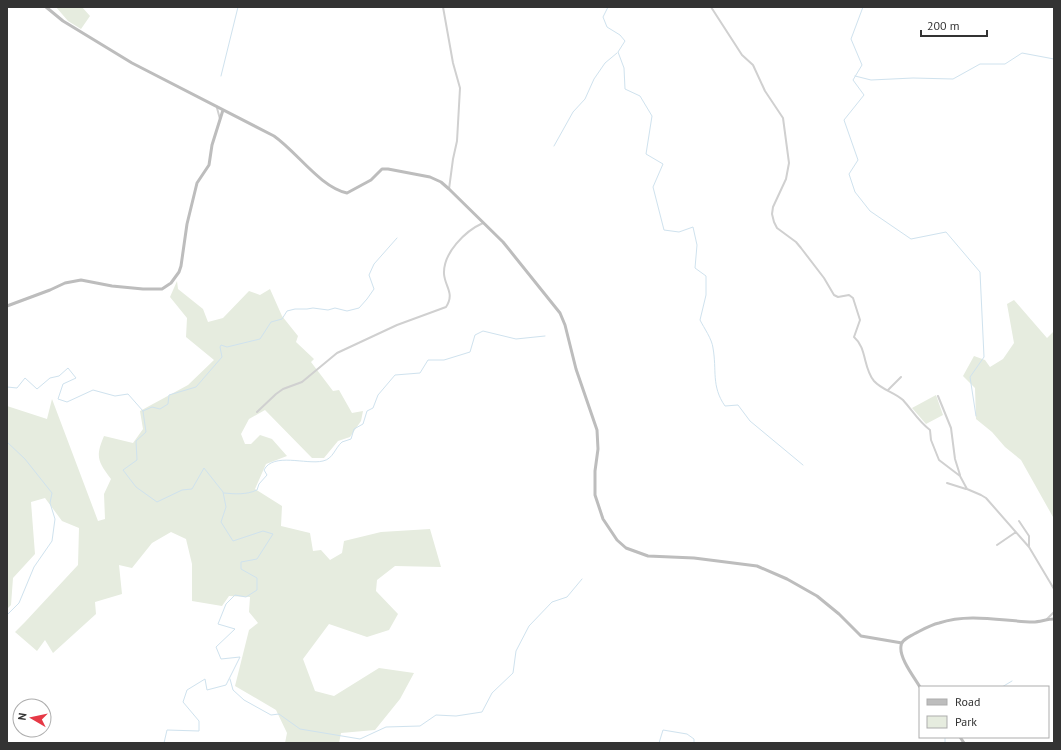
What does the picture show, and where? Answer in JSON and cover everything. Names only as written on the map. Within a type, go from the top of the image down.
[{"type":"street","points":[[46,7],[63,21],[132,63],[274,136],[285,143],[322,180],[343,192],[347,193],[363,185],[371,180],[382,169],[430,177],[441,182],[503,241],[560,313],[565,325],[576,369],[597,430],[598,449],[595,495],[603,520],[617,540],[626,548],[648,556],[694,558],[757,566],[786,579],[816,596],[839,614],[861,636],[902,643]]},
{"type":"street","points":[[443,7],[453,63],[460,88],[457,141],[453,159],[450,189]]},
{"type":"street","points":[[711,7],[742,54],[753,65],[765,91],[783,118],[789,163],[786,179],[773,207],[772,214],[777,228],[802,248],[824,278],[834,295],[838,297],[849,295],[853,298],[860,320],[854,337],[859,341],[865,356],[868,371],[874,381],[902,400],[923,425],[930,430],[931,440],[939,460],[960,476]]},
{"type":"street","points":[[216,107],[221,119]]},
{"type":"street","points":[[7,306],[65,283],[81,280],[144,289],[162,289],[170,283],[179,272],[183,256],[186,224],[197,183],[208,165],[214,138],[223,110]]},
{"type":"street","points":[[257,412],[276,394],[283,389],[302,382],[337,353],[397,325],[446,307],[450,299],[444,274],[449,255],[460,239],[469,231],[484,222]]},
{"type":"street","points":[[888,390],[901,377]]},
{"type":"street","points":[[938,396],[951,428],[955,459],[960,476],[968,489]]},
{"type":"street","points":[[947,483],[968,489],[986,498],[1030,547],[1054,589]]},
{"type":"street","points":[[1019,521],[1029,536],[1030,547]]},
{"type":"street","points":[[997,545],[1016,532]]},
{"type":"street","points":[[1046,619],[1054,612]]},
{"type":"street","points":[[919,686],[907,666],[902,654],[901,646],[907,638],[932,625],[951,620],[979,617],[1035,622],[1046,619],[1054,619]]},
{"type":"green space","points":[[56,7],[82,7],[90,16],[81,29],[68,21]]},
{"type":"green space","points":[[177,281],[178,289],[203,309],[208,322],[223,318],[249,291],[260,295],[270,289],[282,316],[298,336],[296,342],[314,359],[311,362],[333,391],[339,390],[352,413],[363,411],[361,421],[350,437],[338,441],[324,458],[312,458],[265,410],[249,419],[241,434],[245,444],[251,444],[260,435],[272,439],[287,456],[266,464],[255,489],[282,506],[281,526],[310,533],[313,551],[321,550],[330,560],[342,553],[344,541],[381,532],[430,529],[441,567],[395,566],[377,580],[376,591],[398,614],[389,630],[367,637],[329,624],[303,659],[315,691],[334,696],[379,668],[414,673],[400,699],[375,730],[341,733],[339,743],[285,743],[287,733],[276,710],[235,686],[249,630],[258,623],[249,612],[250,597],[229,596],[222,606],[192,601],[192,564],[186,539],[171,532],[152,543],[132,568],[119,565],[122,594],[95,602],[96,614],[53,653],[45,640],[37,651],[15,632],[78,565],[79,528],[62,521],[45,498],[31,502],[35,554],[13,578],[11,605],[7,609],[7,406],[47,419],[52,399],[98,521],[105,519],[104,494],[111,479],[103,468],[99,459],[99,449],[104,436],[133,443],[143,429],[140,411],[188,385],[214,360],[186,337],[187,318],[170,297]]},
{"type":"green space","points":[[1014,300],[1047,338],[1054,331],[1053,517],[1021,460],[976,419],[975,388],[963,376],[974,356],[985,360],[990,367],[1003,359],[1014,343],[1007,304]]},
{"type":"green space","points":[[936,395],[943,415],[926,424],[912,408]]},
{"type":"waterway","points":[[221,76],[238,7]]},
{"type":"waterway","points":[[608,7],[603,17],[607,27],[620,35],[625,41],[618,52],[624,68],[625,89],[640,96],[652,116],[646,154],[663,164],[653,187],[664,230],[679,232],[693,227],[697,245],[695,268],[706,276],[706,295],[700,320],[710,337],[714,356],[715,378],[718,392],[725,406],[738,405],[750,421],[803,465]]},
{"type":"waterway","points":[[863,7],[851,39],[862,65],[853,80],[864,95],[844,120],[858,160],[849,174],[855,192],[870,211],[911,239],[946,232],[980,272],[984,357],[970,377],[976,416]]},
{"type":"waterway","points":[[554,146],[573,112],[585,99],[594,79],[605,63],[617,53]]},
{"type":"waterway","points":[[855,76],[871,80],[913,78],[953,79],[980,64],[1005,64],[1022,53],[1054,59]]},
{"type":"waterway","points":[[143,411],[152,407],[160,409],[168,404],[169,395],[196,387],[222,357],[221,345],[227,347],[260,339],[271,322],[282,319],[287,311],[313,308],[328,310],[335,308],[347,311],[359,308],[374,289],[369,275],[374,264],[397,238]]},
{"type":"waterway","points":[[224,493],[236,494],[253,492],[257,490],[259,484],[267,475],[264,470],[268,465],[275,462],[282,460],[316,462],[326,460],[332,456],[342,442],[351,439],[354,429],[363,424],[367,411],[373,408],[378,395],[395,375],[420,373],[428,360],[444,360],[470,352],[475,335],[483,331],[516,339],[545,336]]},
{"type":"waterway","points":[[7,387],[17,388],[25,378],[37,389],[50,378],[59,376],[68,368],[76,378],[63,384],[58,399],[67,402],[93,390],[115,396],[128,394],[143,411],[146,432],[136,441],[137,460],[123,470],[136,487],[157,502],[182,490],[192,489],[204,468],[223,492],[226,507],[221,522],[233,541],[263,531],[273,534],[257,559],[241,562],[241,569],[257,578],[257,590],[246,597],[235,595],[226,604],[218,624],[235,629],[216,647],[221,659],[240,657],[226,685],[207,690],[205,679],[187,690],[183,702],[199,721],[199,731],[167,730],[164,743]]},
{"type":"waterway","points":[[7,442],[25,459],[52,493],[50,503],[55,519],[52,541],[34,567],[19,603],[7,615]]},
{"type":"waterway","points":[[230,679],[233,690],[244,700],[271,715],[279,714],[300,729],[360,739],[386,727],[420,726],[436,715],[456,716],[482,712],[492,693],[513,673],[516,651],[529,626],[552,602],[567,597],[582,579]]},
{"type":"waterway","points":[[1004,686],[1012,681]]},
{"type":"waterway","points":[[659,743],[663,730],[687,734],[694,739],[694,743]]},
{"type":"waterway","points":[[945,738],[945,743]]}]
